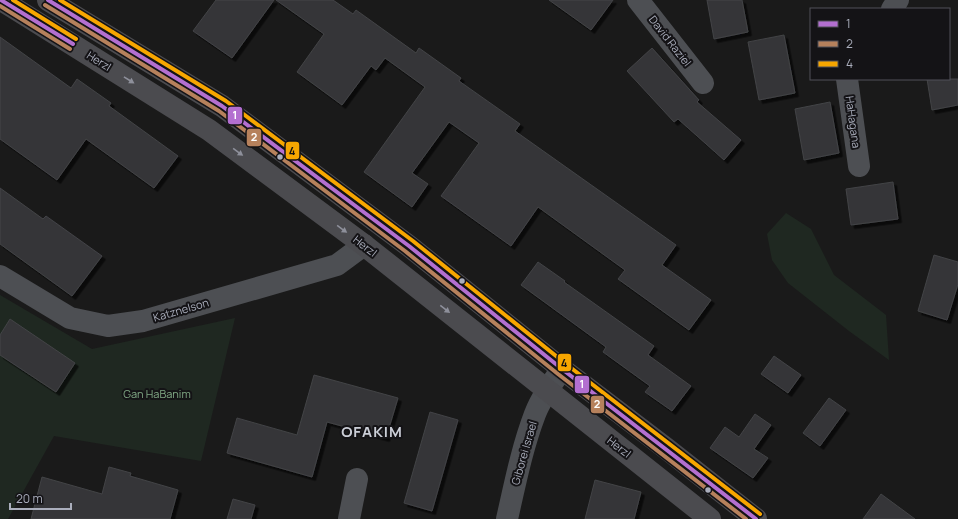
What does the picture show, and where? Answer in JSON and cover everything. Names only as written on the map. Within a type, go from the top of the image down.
[{"type":"main road","name":"Herzl","points":[[1,0],[209,130],[364,245],[710,519]]},
{"type":"main road","points":[[48,0],[222,106],[409,246],[562,369],[756,519]]},
{"type":"street","name":"David Raziel","points":[[638,0],[703,83]]},
{"type":"street","name":"HaHagana","points":[[847,80],[859,166]]},
{"type":"street","name":"Katznelson","points":[[0,276],[70,318],[108,326],[143,321],[337,265],[364,245]]},
{"type":"street","name":"Giborei Israel","points":[[507,519],[526,439],[535,413],[547,390],[562,369]]},
{"type":"street","points":[[349,519],[357,479]]},
{"type":"green space","points":[[786,213],[811,229],[834,275],[886,315],[889,360],[788,283],[772,260],[767,234]]},
{"type":"green space","name":"Gan HaBanim","points":[[0,295],[92,349],[235,318],[201,461],[54,436],[8,519],[0,519]]},
{"type":"building","points":[[216,0],[274,0],[232,58],[193,31]]},
{"type":"building","points":[[276,0],[333,0],[353,14],[356,10],[416,53],[419,48],[461,78],[459,81],[520,124],[515,131],[676,245],[662,265],[711,300],[689,330],[618,279],[625,270],[538,207],[511,246],[441,196],[479,143],[449,122],[412,173],[428,184],[412,207],[364,172],[425,87],[385,58],[376,70],[371,66],[342,105],[297,72],[324,34]]},
{"type":"building","points":[[549,0],[613,0],[591,30]]},
{"type":"building","points":[[707,0],[742,0],[748,32],[714,39]]},
{"type":"building","points":[[784,35],[795,93],[759,100],[748,42]]},
{"type":"building","points":[[0,37],[71,88],[77,79],[111,103],[109,106],[178,156],[154,188],[86,139],[57,180],[0,139]]},
{"type":"building","points":[[652,48],[699,100],[697,102],[741,140],[724,160],[678,119],[674,122],[627,71]]},
{"type":"building","points":[[958,79],[958,105],[932,110],[927,80]]},
{"type":"building","points":[[830,102],[839,153],[804,160],[795,109]]},
{"type":"building","points":[[893,182],[898,219],[851,225],[846,189]]},
{"type":"building","points":[[0,188],[43,219],[46,216],[102,256],[72,296],[0,244]]},
{"type":"building","points":[[934,255],[958,262],[958,284],[947,320],[918,311]]},
{"type":"building","points":[[538,262],[654,346],[648,355],[691,386],[672,411],[645,392],[650,386],[603,352],[606,347],[521,285]]},
{"type":"building","points":[[10,319],[75,363],[56,392],[0,355],[0,335]]},
{"type":"building","points":[[774,356],[801,375],[788,393],[761,374]]},
{"type":"building","points":[[314,375],[398,398],[386,438],[327,422],[312,477],[227,453],[237,418],[297,435]]},
{"type":"building","points":[[829,398],[846,410],[820,446],[803,433]]},
{"type":"building","points":[[430,412],[458,420],[432,511],[404,503]]},
{"type":"building","points":[[755,414],[771,425],[754,449],[768,458],[753,478],[710,448],[725,427],[739,437]]},
{"type":"building","points":[[109,467],[131,473],[130,476],[178,490],[170,519],[31,519],[42,477],[102,494]]},
{"type":"building","points":[[595,480],[641,492],[634,519],[585,519]]},
{"type":"building","points":[[881,494],[915,519],[863,519]]},
{"type":"building","points":[[233,499],[255,505],[251,519],[227,519]]},
{"type":"transit line","name":"1","points":[[1,0],[73,44]]},
{"type":"transit line","name":"4","points":[[13,0],[76,39]]},
{"type":"transit line","name":"1","points":[[48,0],[222,106],[409,246],[562,369],[756,519]]},
{"type":"transit line","name":"4","points":[[60,0],[226,101],[413,241],[566,364],[760,514]]},
{"type":"transit line","name":"2","points":[[45,5],[219,111],[405,251],[558,374],[746,519]]},
{"type":"transit line","name":"2","points":[[0,6],[70,49]]},
{"type":"district","name":"OFAKIM","points":[[372,432]]}]
